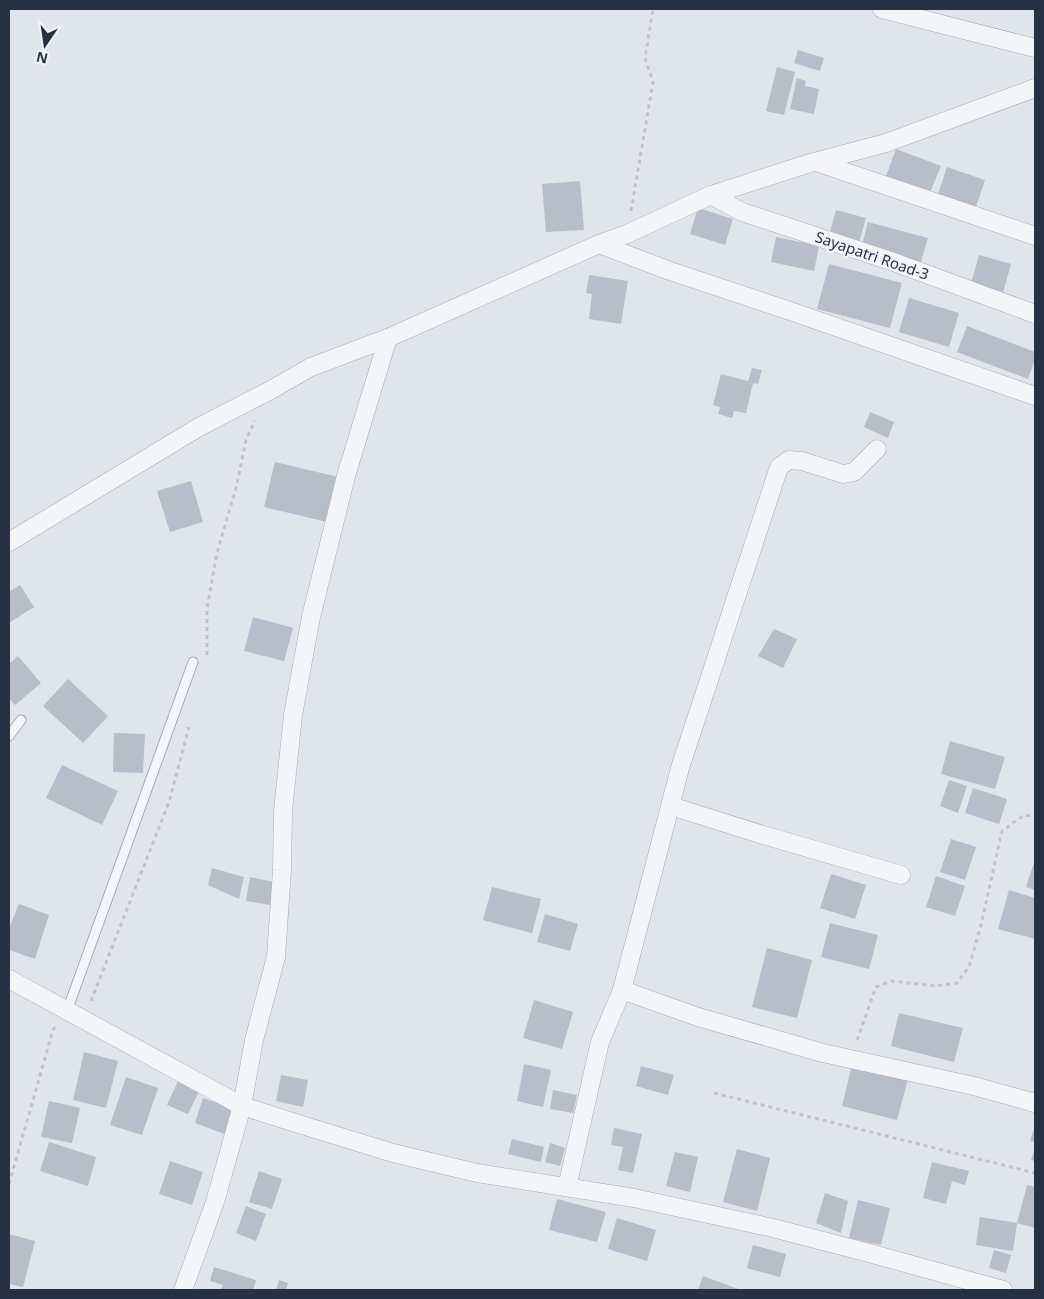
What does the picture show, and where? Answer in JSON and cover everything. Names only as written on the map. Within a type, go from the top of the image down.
[{"type":"street","points":[[882,9],[1035,48]]},
{"type":"street","points":[[9,542],[199,427],[311,367],[388,338],[711,196],[816,162],[886,143],[1034,89]]},
{"type":"street","points":[[816,162],[1035,236]]},
{"type":"street","name":"Sayapatri Road-3","points":[[711,196],[742,212],[891,261],[1035,314]]},
{"type":"street","points":[[599,244],[670,271],[1035,396]]},
{"type":"street","points":[[183,1290],[215,1202],[242,1106],[254,1040],[276,957],[282,870],[283,811],[293,715],[309,627],[346,476],[388,338]]},
{"type":"street","points":[[567,1187],[600,1042],[622,990],[680,768],[779,467],[789,460],[802,461],[843,474],[854,472],[877,449]]},
{"type":"street","points":[[670,806],[901,875]]},
{"type":"street","points":[[9,979],[242,1106],[393,1153],[478,1173],[634,1198],[773,1228],[1004,1290]]},
{"type":"street","points":[[622,990],[698,1017],[815,1050],[974,1086],[1035,1103]]},
{"type":"lane","points":[[67,1011],[193,662]]},
{"type":"lane","points":[[9,736],[21,720]]},
{"type":"path","points":[[627,234],[653,82],[645,58],[653,9]]},
{"type":"path","points":[[205,664],[207,655],[208,608],[218,553],[236,488],[246,440],[269,391]]},
{"type":"path","points":[[84,1019],[169,802],[190,719]]},
{"type":"path","points":[[852,1058],[876,987],[891,981],[936,986],[957,983],[968,967],[981,925],[1002,831],[1024,815],[1035,816]]},
{"type":"path","points":[[9,1184],[53,1030],[67,1011]]},
{"type":"path","points":[[714,1093],[1035,1173]]},
{"type":"building","points":[[798,50],[824,58],[820,71],[794,63]]},
{"type":"building","points":[[777,67],[795,72],[784,115],[766,111]]},
{"type":"building","points":[[797,78],[806,81],[805,86],[819,89],[814,114],[790,109]]},
{"type":"building","points":[[896,149],[941,166],[929,195],[885,179]]},
{"type":"building","points":[[947,167],[985,180],[974,213],[936,200]]},
{"type":"building","points":[[580,181],[584,230],[546,232],[542,184]]},
{"type":"building","points":[[698,208],[733,219],[725,245],[690,234]]},
{"type":"building","points":[[836,210],[866,218],[859,243],[829,236]]},
{"type":"building","points":[[868,222],[928,238],[920,265],[861,249]]},
{"type":"building","points":[[776,237],[819,246],[814,271],[771,262]]},
{"type":"building","points":[[979,255],[1011,264],[1002,296],[970,287]]},
{"type":"building","points":[[829,264],[902,283],[890,328],[817,309]]},
{"type":"building","points":[[589,275],[628,281],[621,324],[589,319],[592,294],[586,293]]},
{"type":"building","points":[[909,298],[959,313],[949,347],[899,332]]},
{"type":"building","points":[[967,326],[1035,352],[1035,359],[1028,379],[957,352]]},
{"type":"building","points":[[752,368],[762,370],[758,384],[753,383],[746,413],[734,411],[732,418],[718,414],[720,407],[713,405],[721,374],[748,381]]},
{"type":"building","points":[[870,412],[894,422],[888,438],[864,427]]},
{"type":"building","points":[[275,462],[338,477],[327,522],[264,507]]},
{"type":"building","points":[[191,481],[203,522],[170,532],[157,491]]},
{"type":"building","points":[[20,585],[34,607],[9,623],[9,592]]},
{"type":"building","points":[[253,617],[293,628],[284,661],[244,651]]},
{"type":"building","points":[[774,629],[797,639],[783,668],[758,656]]},
{"type":"building","points":[[18,656],[41,683],[15,705],[9,698],[9,664]]},
{"type":"building","points":[[68,679],[108,716],[83,743],[43,706]]},
{"type":"building","points":[[114,733],[145,734],[143,773],[113,772]]},
{"type":"building","points":[[950,741],[1005,757],[995,789],[941,774]]},
{"type":"building","points":[[62,765],[118,791],[102,825],[46,798]]},
{"type":"building","points":[[949,780],[967,786],[958,813],[940,806]]},
{"type":"building","points":[[973,788],[1007,799],[999,824],[965,813]]},
{"type":"building","points":[[951,839],[976,847],[965,880],[940,872]]},
{"type":"building","points":[[1035,859],[1035,890],[1026,887]]},
{"type":"building","points":[[212,868],[244,877],[239,899],[208,885]]},
{"type":"building","points":[[831,874],[866,885],[855,919],[820,908]]},
{"type":"building","points":[[936,876],[965,886],[955,916],[926,907]]},
{"type":"building","points":[[250,877],[274,882],[270,905],[246,901]]},
{"type":"building","points":[[492,887],[541,899],[532,933],[483,920]]},
{"type":"building","points":[[1009,890],[1035,898],[1035,939],[998,929]]},
{"type":"building","points":[[19,904],[49,915],[35,959],[9,950],[9,928]]},
{"type":"building","points":[[545,914],[578,924],[570,951],[537,942]]},
{"type":"building","points":[[830,923],[878,935],[869,969],[821,957]]},
{"type":"building","points":[[767,948],[812,960],[797,1018],[752,1007]]},
{"type":"building","points":[[534,1000],[573,1012],[562,1049],[523,1038]]},
{"type":"building","points":[[899,1013],[963,1028],[954,1062],[891,1046]]},
{"type":"building","points":[[84,1052],[118,1061],[106,1108],[73,1100]]},
{"type":"building","points":[[524,1064],[551,1070],[543,1107],[517,1101]]},
{"type":"building","points":[[852,1065],[908,1079],[897,1120],[842,1106]]},
{"type":"building","points":[[641,1066],[674,1075],[668,1095],[636,1086]]},
{"type":"building","points":[[281,1075],[308,1080],[303,1107],[276,1101]]},
{"type":"building","points":[[126,1077],[158,1088],[142,1135],[110,1125]]},
{"type":"building","points":[[178,1081],[199,1091],[188,1114],[167,1105]]},
{"type":"building","points":[[553,1090],[577,1095],[573,1113],[550,1109]]},
{"type":"building","points":[[203,1098],[236,1110],[227,1135],[195,1123]]},
{"type":"building","points":[[49,1101],[80,1108],[72,1143],[41,1137]]},
{"type":"building","points":[[1035,1126],[1035,1142],[1030,1141]]},
{"type":"building","points":[[614,1128],[642,1134],[633,1173],[618,1170],[623,1147],[611,1145]]},
{"type":"building","points":[[512,1139],[544,1147],[541,1162],[508,1154]]},
{"type":"building","points":[[49,1142],[96,1157],[88,1186],[40,1171]]},
{"type":"building","points":[[550,1143],[565,1148],[560,1166],[545,1162]]},
{"type":"building","points":[[1035,1148],[1035,1161],[1031,1160]]},
{"type":"building","points":[[737,1149],[770,1158],[757,1211],[723,1202]]},
{"type":"building","points":[[675,1152],[698,1157],[690,1192],[666,1186]]},
{"type":"building","points":[[170,1161],[203,1172],[192,1205],[159,1194]]},
{"type":"building","points":[[932,1162],[969,1171],[965,1185],[952,1181],[946,1204],[923,1198]]},
{"type":"building","points":[[259,1171],[282,1179],[272,1209],[249,1202]]},
{"type":"building","points":[[1027,1185],[1035,1187],[1035,1228],[1017,1223]]},
{"type":"building","points":[[825,1193],[848,1201],[841,1233],[816,1223]]},
{"type":"building","points":[[557,1199],[606,1212],[597,1242],[549,1230]]},
{"type":"building","points":[[858,1200],[890,1208],[881,1245],[849,1238]]},
{"type":"building","points":[[246,1206],[266,1214],[256,1241],[236,1233]]},
{"type":"building","points":[[980,1217],[1017,1223],[1013,1251],[976,1245]]},
{"type":"building","points":[[617,1218],[656,1230],[647,1261],[608,1249]]},
{"type":"building","points":[[9,1234],[35,1241],[23,1287],[9,1284]]},
{"type":"building","points":[[753,1245],[786,1254],[780,1277],[747,1268]]},
{"type":"building","points":[[994,1250],[1011,1255],[1006,1273],[989,1268]]},
{"type":"building","points":[[214,1267],[256,1280],[253,1290],[221,1290],[223,1285],[210,1281]]},
{"type":"building","points":[[703,1276],[741,1290],[698,1290]]},
{"type":"building","points":[[279,1280],[288,1283],[286,1290],[276,1290]]}]
